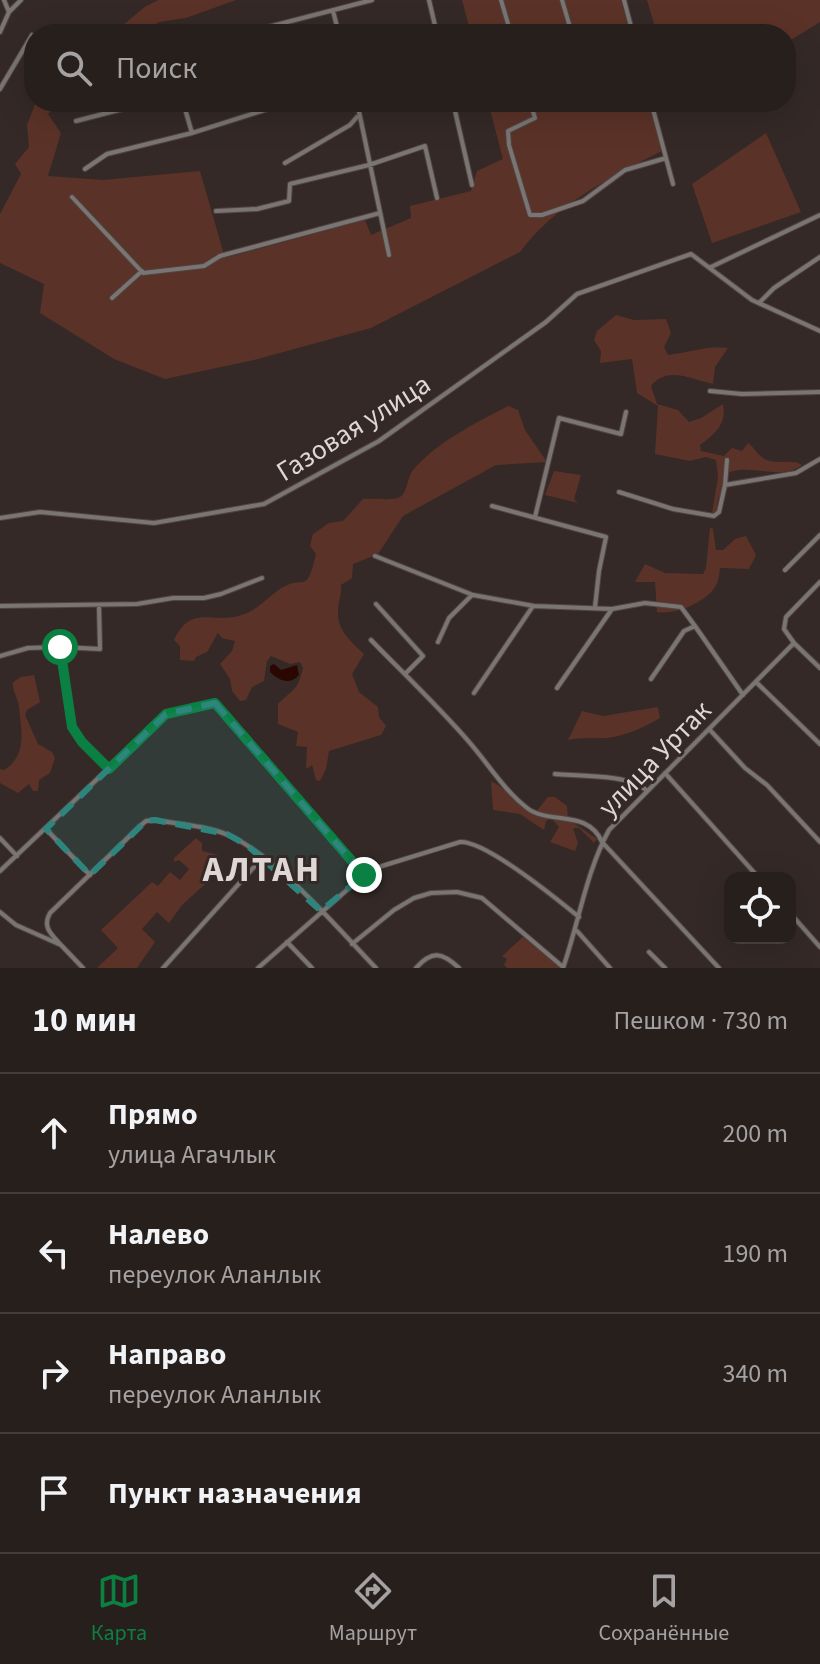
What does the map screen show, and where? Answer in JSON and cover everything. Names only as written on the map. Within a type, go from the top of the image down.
[{"type":"street","points":[[4,0],[9,12]]},
{"type":"street","points":[[0,32],[9,12],[21,0]]},
{"type":"street","points":[[281,24],[372,0]]},
{"type":"street","points":[[429,0],[435,24]]},
{"type":"street","points":[[501,0],[508,24]]},
{"type":"street","points":[[562,0],[569,24]]},
{"type":"street","points":[[624,0],[630,24]]},
{"type":"street","points":[[333,11],[336,24]]},
{"type":"street","points":[[0,89],[24,48]]},
{"type":"street","points":[[76,121],[111,112]]},
{"type":"street","points":[[186,112],[192,133]]},
{"type":"street","points":[[85,169],[107,154],[192,133],[258,112]]},
{"type":"street","points":[[358,112],[389,255]]},
{"type":"street","points":[[455,112],[472,185]]},
{"type":"street","points":[[533,112],[535,118],[508,131],[509,145],[530,215],[542,215],[583,201],[625,170],[666,158]]},
{"type":"street","points":[[654,112],[673,184]]},
{"type":"street","points":[[285,163],[350,125],[358,115]]},
{"type":"street","points":[[216,211],[257,209],[289,201],[290,184],[369,165],[425,146],[437,198]]},
{"type":"street","points":[[72,197],[142,271]]},
{"type":"street","points":[[112,298],[142,271],[204,266],[220,256],[380,213]]},
{"type":"street","points":[[820,215],[711,267],[759,303],[820,331]]},
{"type":"street","name":"Газовая улица","points":[[0,518],[40,512],[154,523],[264,504],[379,441],[546,322],[577,294],[691,254],[711,267]]},
{"type":"street","points":[[759,303],[774,288],[820,257]]},
{"type":"street","points":[[813,328],[820,324]]},
{"type":"street","points":[[710,391],[742,394],[820,392]]},
{"type":"street","points":[[535,517],[559,418],[621,434],[626,412]]},
{"type":"street","points":[[725,485],[796,473],[820,459]]},
{"type":"street","points":[[619,492],[673,509],[714,516],[719,512],[727,460]]},
{"type":"street","points":[[492,506],[606,537],[595,607]]},
{"type":"street","points":[[785,570],[820,535]]},
{"type":"street","points":[[375,556],[472,595],[534,606],[612,609],[645,603],[681,607],[743,695]]},
{"type":"street","points":[[0,606],[99,605],[204,598],[262,578]]},
{"type":"street","points":[[820,582],[786,617],[784,629],[820,668]]},
{"type":"street","points":[[438,642],[449,618],[472,595]]},
{"type":"street","points":[[376,604],[423,656],[405,674]]},
{"type":"street","points":[[0,656],[28,648],[100,649],[99,605]]},
{"type":"street","points":[[474,693],[534,606]]},
{"type":"street","points":[[557,688],[612,609]]},
{"type":"street","points":[[651,679],[684,631],[695,626]]},
{"type":"street","points":[[371,640],[470,743],[498,781],[530,811],[579,821],[598,833],[602,842],[719,968]]},
{"type":"street","name":"улица Уртак","points":[[563,968],[580,918],[593,862],[609,830],[794,643]]},
{"type":"street","points":[[60,647],[72,727],[82,742],[109,769]]},
{"type":"street","points":[[755,682],[820,744]]},
{"type":"street","points":[[0,871],[166,714],[215,703],[364,875]]},
{"type":"street","points":[[710,730],[820,842]]},
{"type":"street","points":[[665,773],[754,872]]},
{"type":"street","points":[[555,774],[619,779],[641,785],[647,791]]},
{"type":"street","points":[[83,968],[47,929],[45,920],[146,821],[155,820],[227,834],[263,857],[376,968]]},
{"type":"street","points":[[46,829],[90,875]]},
{"type":"street","points":[[0,838],[17,856]]},
{"type":"street","points":[[258,968],[364,875],[382,866],[467,841],[513,869],[580,918]]},
{"type":"street","points":[[163,968],[263,857]]},
{"type":"street","points":[[352,944],[414,898],[431,893],[457,892],[482,898],[563,968]]},
{"type":"street","points":[[0,912],[16,925],[61,945]]},
{"type":"street","points":[[796,920],[820,947]]},
{"type":"street","points":[[576,930],[610,968]]},
{"type":"street","points":[[287,942],[312,968]]},
{"type":"street","points":[[649,952],[663,967]]},
{"type":"street","points":[[416,968],[429,956],[440,954],[446,955],[459,968]]},
{"type":"highlighted area","points":[[215,703],[364,875],[321,911],[248,846],[227,834],[155,820],[146,821],[90,875],[46,829],[166,714]]},
{"type":"shaded area","points":[[159,0],[236,0],[186,18],[156,24],[124,24],[146,6]]},
{"type":"shaded area","points":[[462,0],[621,0],[627,24],[468,24]]},
{"type":"shaded area","points":[[647,0],[820,0],[820,22],[796,37],[796,24],[654,24]]},
{"type":"shaded area","points":[[32,112],[50,112],[48,114],[61,133],[48,176],[103,180],[200,171],[225,258],[365,220],[371,235],[411,218],[410,206],[471,191],[477,171],[503,159],[491,112],[651,112],[662,151],[603,182],[567,206],[520,252],[371,328],[254,360],[165,379],[114,359],[40,313],[44,284],[0,263],[0,214],[21,174],[15,164],[29,147],[27,125]]},
{"type":"shaded area","points":[[766,133],[801,212],[712,243],[692,184]]},
{"type":"shaded area","points":[[616,315],[634,320],[666,319],[671,333],[664,347],[668,355],[706,348],[728,348],[715,367],[713,384],[673,375],[665,376],[651,386],[657,404],[678,410],[689,422],[723,404],[721,423],[700,445],[701,451],[724,456],[732,448],[742,451],[748,443],[768,460],[802,465],[786,472],[730,472],[718,499],[717,511],[712,513],[718,477],[716,460],[706,457],[690,461],[655,454],[658,406],[637,393],[632,359],[600,363],[601,351],[594,340],[597,331]]},
{"type":"shaded area","points":[[508,406],[518,410],[525,430],[547,462],[496,465],[403,516],[378,554],[353,564],[352,578],[341,585],[340,624],[364,654],[352,674],[359,692],[378,707],[379,717],[386,726],[381,735],[329,751],[326,769],[320,781],[316,780],[312,765],[306,769],[307,747],[296,746],[298,732],[278,724],[278,704],[299,682],[303,668],[300,662],[290,664],[271,656],[267,661],[264,681],[252,687],[246,700],[240,701],[220,664],[232,651],[235,641],[222,638],[218,633],[207,652],[194,661],[180,660],[180,646],[174,640],[187,622],[245,614],[280,589],[307,580],[316,554],[310,546],[313,534],[329,523],[343,521],[363,499],[400,497],[412,472],[434,450]]},
{"type":"shaded area","points":[[554,471],[581,475],[574,499],[578,503],[545,495]]},
{"type":"shaded area","points":[[710,527],[716,550],[723,550],[735,539],[746,536],[756,555],[749,569],[720,568],[716,585],[697,603],[681,610],[657,612],[655,582],[635,582],[645,564],[665,573],[703,574]]},
{"type":"shaded area","points":[[274,664],[281,670],[297,665],[299,675],[288,681],[280,679],[270,672],[270,666]]},
{"type":"shaded area","points":[[34,675],[40,702],[27,710],[25,715],[38,744],[52,752],[55,758],[50,773],[39,780],[38,791],[33,791],[29,784],[18,793],[0,783],[0,769],[4,770],[12,764],[20,749],[19,707],[13,682]]},
{"type":"shaded area","points":[[658,707],[660,718],[628,733],[607,738],[568,740],[582,711],[603,716]]},
{"type":"shaded area","points":[[491,781],[534,814],[548,797],[555,797],[567,806],[568,819],[597,839],[594,843],[579,828],[573,828],[578,843],[575,851],[550,842],[559,827],[551,818],[546,821],[544,830],[520,814],[493,810]]},
{"type":"shaded area","points":[[196,838],[202,843],[202,851],[218,855],[223,868],[182,905],[169,923],[157,912],[142,929],[155,942],[137,968],[97,968],[118,948],[101,930],[152,882],[158,886],[170,872],[180,880],[189,869],[179,860],[174,862],[174,858]]},
{"type":"shaded area","points":[[523,937],[559,968],[507,968],[504,965],[507,959],[502,956]]},
{"type":"district","name":"АЛТАН","points":[[262,868]]},
{"type":"route","points":[[60,647],[72,727],[82,742],[109,769],[166,714],[215,703],[364,875]]}]
